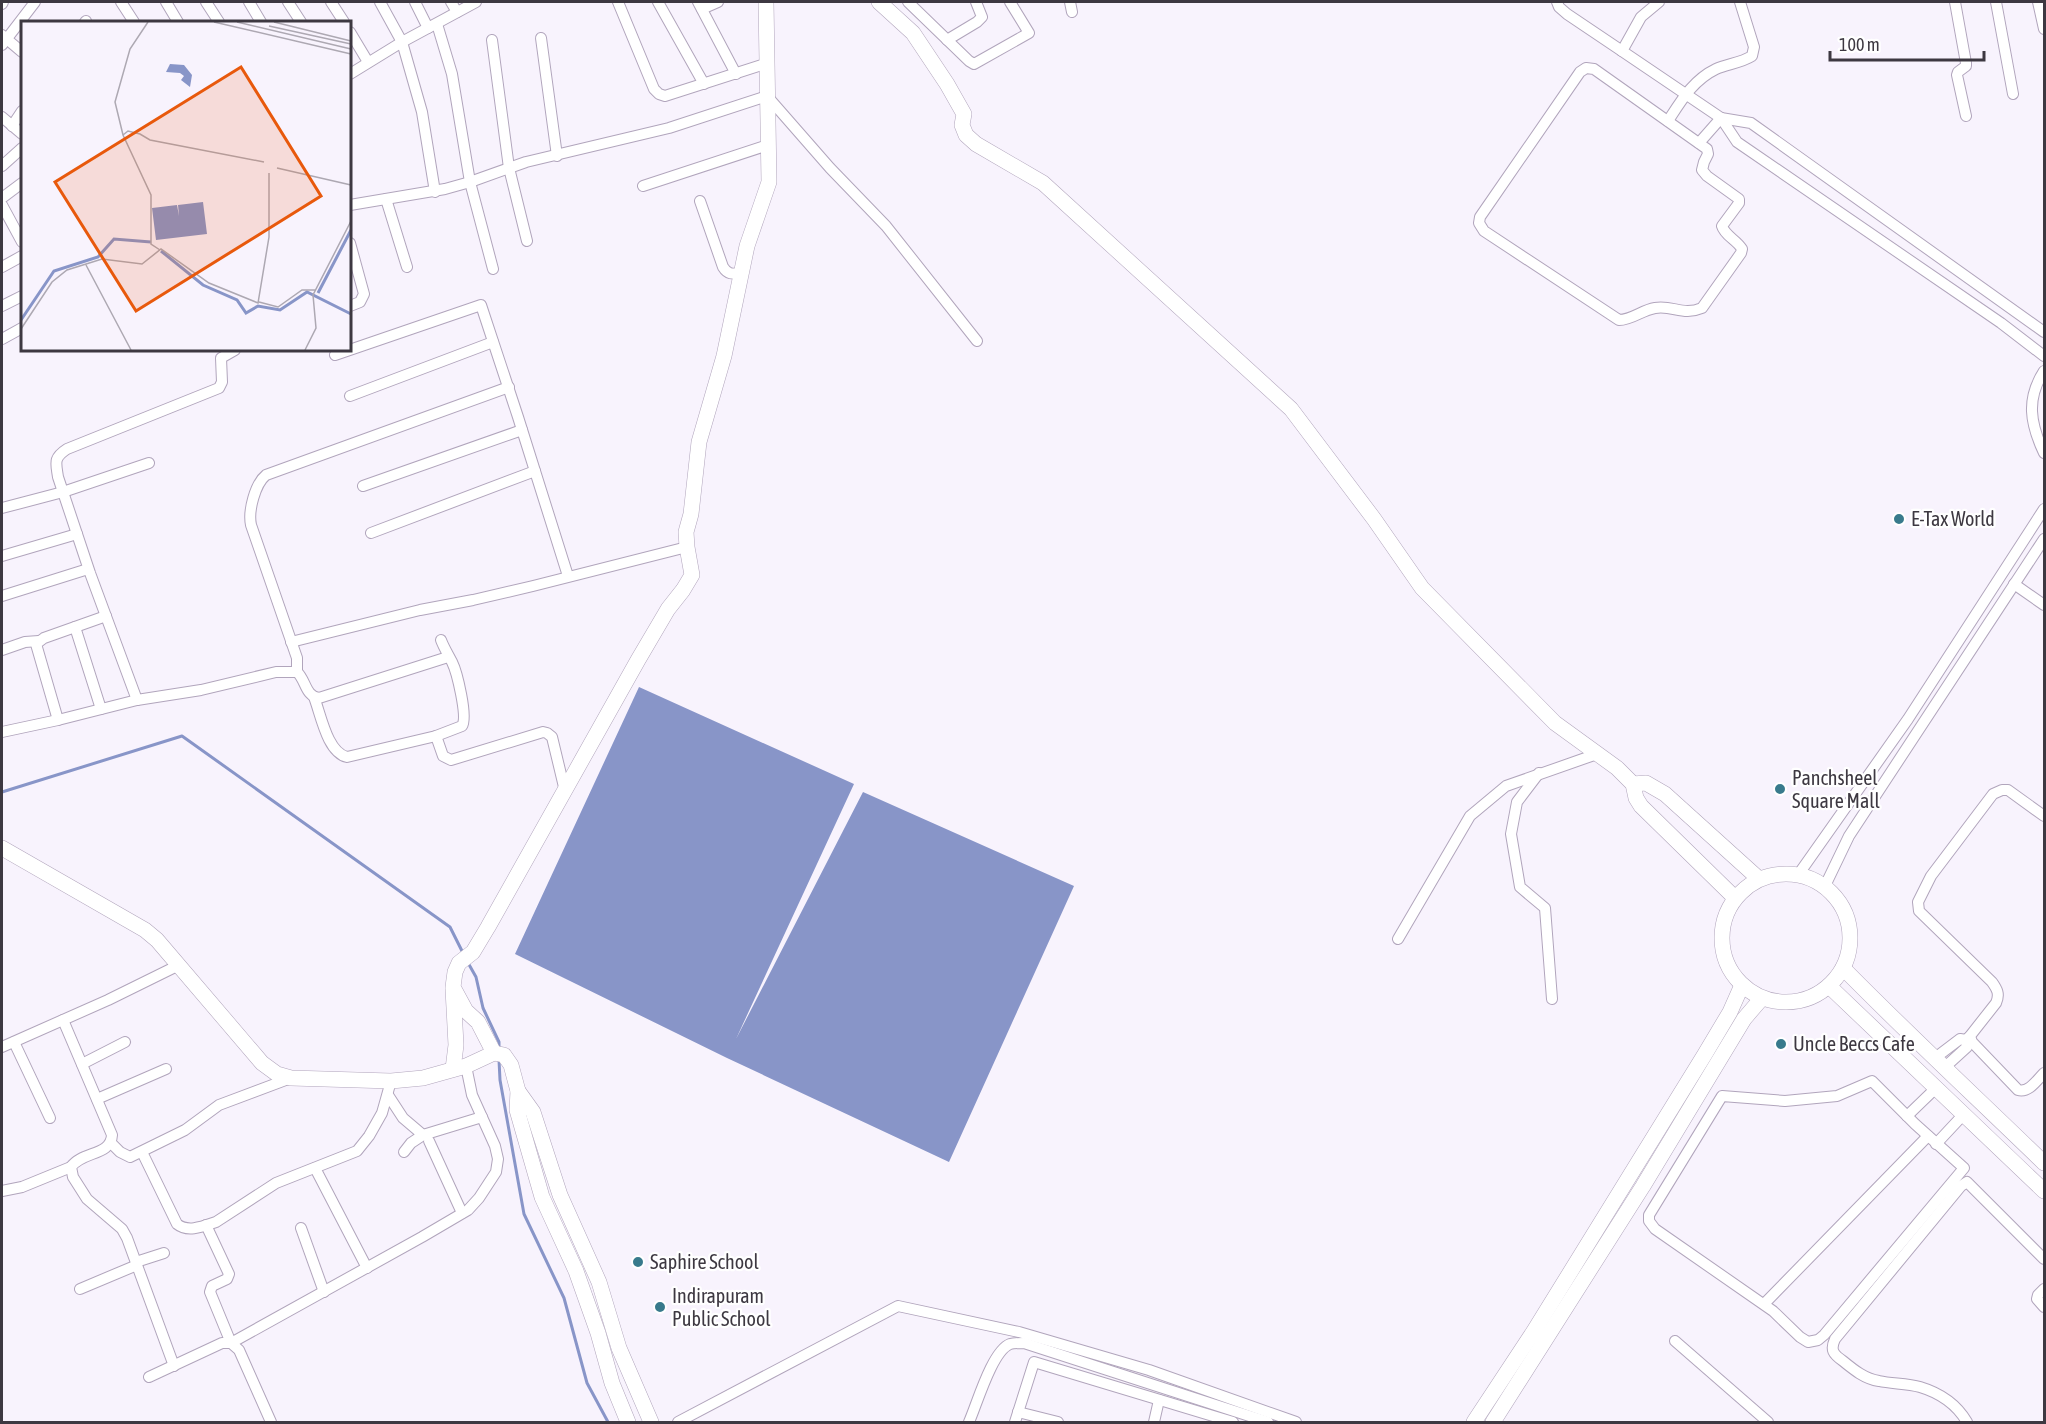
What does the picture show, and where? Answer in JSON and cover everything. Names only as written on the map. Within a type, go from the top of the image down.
[{"type":"street","points":[[21,51],[3,40],[35,2]]},
{"type":"street","points":[[121,2],[133,21]]},
{"type":"street","points":[[166,2],[177,21]]},
{"type":"street","points":[[206,2],[218,21]]},
{"type":"street","points":[[249,2],[260,21]]},
{"type":"street","points":[[288,2],[300,21]]},
{"type":"street","points":[[331,2],[343,21]]},
{"type":"street","points":[[380,2],[402,42],[422,112],[435,192]]},
{"type":"street","points":[[415,2],[433,26],[452,74],[470,183],[493,269]]},
{"type":"street","points":[[451,2],[457,12]]},
{"type":"street","points":[[351,73],[402,42],[476,2]]},
{"type":"street","points":[[618,2],[654,89],[659,94],[665,96],[768,63]]},
{"type":"street","points":[[658,2],[704,84]]},
{"type":"street","points":[[718,2],[700,5],[736,74]]},
{"type":"street","points":[[149,1377],[222,1343],[231,1343],[462,1213],[479,1198],[496,1172],[498,1159],[495,1146],[460,1068],[456,1045],[453,987],[456,967],[468,956],[495,916],[658,625],[692,574],[686,532],[691,514],[699,442],[724,356],[747,246],[769,182],[766,2]]},
{"type":"street","points":[[879,2],[909,29],[947,84],[964,114],[962,125],[966,135],[975,144],[1043,183],[1291,409],[1374,519],[1422,588],[1555,723],[1617,768],[1633,784],[1636,798],[1641,806],[1735,898]]},
{"type":"street","points":[[909,2],[974,64],[1029,33],[1010,2]]},
{"type":"street","points":[[947,40],[977,22],[982,16],[976,2]]},
{"type":"street","points":[[1557,2],[1567,14],[1721,118],[1737,142],[2001,323],[2044,356]]},
{"type":"street","points":[[1622,51],[1641,17],[1659,2]]},
{"type":"street","points":[[1668,122],[1685,94],[1700,79],[1714,70],[1752,56],[1754,47],[1740,2]]},
{"type":"street","points":[[1955,2],[1966,63],[1957,75],[1966,116]]},
{"type":"street","points":[[1996,2],[2013,94]]},
{"type":"street","points":[[2038,2],[2044,29]]},
{"type":"street","points":[[909,29],[922,15]]},
{"type":"street","points":[[351,34],[368,62]]},
{"type":"street","points":[[541,38],[557,156]]},
{"type":"street","points":[[492,40],[509,168],[527,241]]},
{"type":"street","points":[[1586,68],[1594,69],[1699,143],[1709,151],[1702,170],[1739,199],[1739,203],[1722,226],[1742,249],[1702,308],[1692,313],[1655,308],[1627,320],[1619,320],[1484,231],[1479,223],[1480,217],[1580,72],[1586,68]]},
{"type":"street","points":[[351,205],[435,192],[470,183],[526,162],[669,128],[767,96]]},
{"type":"street","points":[[767,96],[830,168],[886,226],[977,341]]},
{"type":"street","points":[[12,126],[21,112]]},
{"type":"street","points":[[2,117],[21,133]]},
{"type":"street","points":[[1699,143],[1721,118]]},
{"type":"street","points":[[1721,118],[1750,123],[2044,332]]},
{"type":"street","points":[[643,186],[768,145]]},
{"type":"street","points":[[2,166],[21,149]]},
{"type":"street","points":[[2,198],[21,184]]},
{"type":"street","points":[[386,199],[406,267]]},
{"type":"street","points":[[700,201],[723,267],[731,274],[741,273]]},
{"type":"street","points":[[2,206],[21,240]]},
{"type":"street","points":[[351,247],[364,294],[360,302],[351,306]]},
{"type":"street","points":[[2,267],[21,257]]},
{"type":"street","points":[[2,306],[21,296]]},
{"type":"street","points":[[351,350],[481,305],[567,576]]},
{"type":"street","points":[[2,339],[21,329]]},
{"type":"street","points":[[350,396],[493,342]]},
{"type":"street","points":[[137,700],[88,569],[55,461],[58,454],[219,388],[222,382],[221,358],[233,351]]},
{"type":"street","points":[[335,355],[347,351]]},
{"type":"street","points":[[2044,370],[2037,383],[2032,402],[2032,421],[2044,453]]},
{"type":"street","points":[[441,640],[454,668],[465,719],[462,726],[436,736],[347,757],[340,756],[332,749],[314,697],[309,693],[297,672],[297,658],[249,517],[260,480],[266,475],[508,387]]},
{"type":"street","points":[[363,486],[522,430]]},
{"type":"street","points":[[2,508],[63,492],[149,463]]},
{"type":"street","points":[[371,533],[535,471]]},
{"type":"street","points":[[1798,875],[1908,719],[2044,509]]},
{"type":"street","points":[[2,556],[77,534]]},
{"type":"street","points":[[1824,888],[1849,836],[2044,539]]},
{"type":"street","points":[[291,642],[420,610],[533,586],[567,576],[598,571],[687,547]]},
{"type":"street","points":[[2,596],[88,569]]},
{"type":"street","points":[[2014,584],[2044,605]]},
{"type":"street","points":[[1994,587],[2006,596]]},
{"type":"street","points":[[2,650],[25,642],[39,641],[106,616]]},
{"type":"street","points":[[75,627],[101,709]]},
{"type":"street","points":[[39,641],[36,649],[58,720]]},
{"type":"street","points":[[314,697],[326,696],[448,657]]},
{"type":"street","points":[[2,732],[137,700],[201,690],[276,672],[297,672]]},
{"type":"street","points":[[436,736],[443,756],[451,760],[543,732],[547,733],[552,737],[565,791]]},
{"type":"street","points":[[1398,939],[1470,816],[1506,786],[1597,754]]},
{"type":"street","points":[[1540,773],[1516,802],[1510,834],[1520,887],[1545,908],[1552,999]]},
{"type":"street","points":[[1633,784],[1646,783],[1665,794],[1758,878]]},
{"type":"street","points":[[1940,1062],[1960,1039],[1968,1038],[1999,997],[1992,982],[1919,911],[1918,902],[1931,876],[1993,794],[2008,790],[2044,816]]},
{"type":"street","points":[[1834,825],[1849,836]]},
{"type":"street","points":[[2,848],[145,930],[262,1063],[277,1074],[291,1078],[389,1088],[460,1068],[499,1054]]},
{"type":"street","points":[[1798,875],[1812,880],[1836,898],[1844,910],[1851,939],[1849,954],[1844,968],[1829,987],[1814,996],[1801,1001],[1774,1001],[1762,998],[1742,985],[1732,973],[1725,959],[1722,928],[1726,913],[1735,898],[1758,878],[1798,875]]},
{"type":"street","points":[[2,1047],[108,1000],[177,966]]},
{"type":"street","points":[[1844,968],[1910,1036],[2044,1163]]},
{"type":"street","points":[[1474,1422],[1534,1331],[1730,1012],[1742,985]]},
{"type":"street","points":[[453,987],[466,1011],[478,1022],[499,1054],[511,1065],[518,1091],[517,1110],[539,1187],[576,1271],[612,1383],[628,1422]]},
{"type":"street","points":[[1829,987],[2044,1191]]},
{"type":"street","points":[[1493,1422],[1659,1159],[1744,1019],[1762,998]]},
{"type":"street","points":[[2,1191],[21,1187],[71,1167],[75,1161],[106,1149],[111,1143],[110,1130],[63,1020]]},
{"type":"street","points":[[1968,1038],[2018,1090],[2028,1089],[2044,1073]]},
{"type":"street","points":[[14,1042],[50,1118]]},
{"type":"street","points":[[82,1064],[125,1042]]},
{"type":"street","points":[[97,1099],[166,1068]]},
{"type":"street","points":[[111,1143],[130,1157],[185,1130],[219,1105],[291,1078]]},
{"type":"street","points":[[1872,1081],[1907,1116],[1964,1168],[1818,1340],[1808,1342],[1800,1337],[1764,1304],[1683,1250],[1655,1229],[1649,1221],[1652,1207],[1722,1096],[1785,1101],[1827,1097],[1837,1096],[1872,1081]]},
{"type":"street","points":[[389,1088],[403,1118],[426,1138],[462,1213]]},
{"type":"street","points":[[142,1152],[177,1224],[186,1228],[206,1226],[216,1222],[276,1183],[357,1151],[382,1113],[389,1088]]},
{"type":"street","points":[[1907,1116],[1936,1088]]},
{"type":"street","points":[[518,1091],[533,1112],[560,1195],[595,1272],[619,1348],[651,1422]]},
{"type":"street","points":[[1764,1304],[1932,1140],[1964,1114]]},
{"type":"street","points":[[404,1152],[411,1143],[482,1117]]},
{"type":"street","points":[[1659,1159],[1676,1169]]},
{"type":"street","points":[[71,1167],[73,1177],[87,1199],[122,1229],[137,1263],[174,1366]]},
{"type":"street","points":[[315,1168],[367,1268]]},
{"type":"street","points":[[1629,1176],[1642,1185]]},
{"type":"street","points":[[1967,1422],[1952,1404],[1940,1395],[1919,1386],[1877,1381],[1865,1377],[1835,1355],[1832,1345],[1835,1338],[1967,1182],[2044,1258]]},
{"type":"street","points":[[206,1226],[229,1274],[227,1279],[212,1286],[210,1292],[231,1343],[239,1350],[271,1422]]},
{"type":"street","points":[[301,1228],[324,1292]]},
{"type":"street","points":[[80,1289],[164,1252]]},
{"type":"street","points":[[2044,1289],[2037,1299],[2044,1307]]},
{"type":"street","points":[[678,1422],[898,1306],[1030,1335],[1149,1370],[1296,1422]]},
{"type":"street","points":[[1675,1341],[1768,1422]]},
{"type":"street","points":[[969,1422],[994,1361],[1010,1344],[1024,1343],[1268,1422]]},
{"type":"street","points":[[1058,1422],[1017,1417],[1034,1362],[1233,1422]]},
{"type":"street","points":[[1154,1422],[1159,1400]]},
{"type":"water","points":[[639,687],[854,784],[736,1039],[863,792],[1074,886],[949,1162],[727,1058],[515,954]]},
{"type":"waterway","points":[[2,792],[182,736],[450,927],[463,953]]},
{"type":"waterway","points":[[467,961],[476,977],[483,1008],[499,1042],[499,1047]]},
{"type":"waterway","points":[[499,1060],[500,1080],[524,1214],[564,1298],[587,1383],[608,1422]]},
{"type":"place","name":"E-Tax World","points":[[1899,519]]},
{"type":"place","name":"Panchsheel Square Mall","points":[[1780,789]]},
{"type":"place","name":"Uncle Beccs Cafe","points":[[1781,1044]]},
{"type":"place","name":"Saphire School","points":[[638,1262]]},
{"type":"place","name":"Indirapuram Public School","points":[[660,1307]]}]
